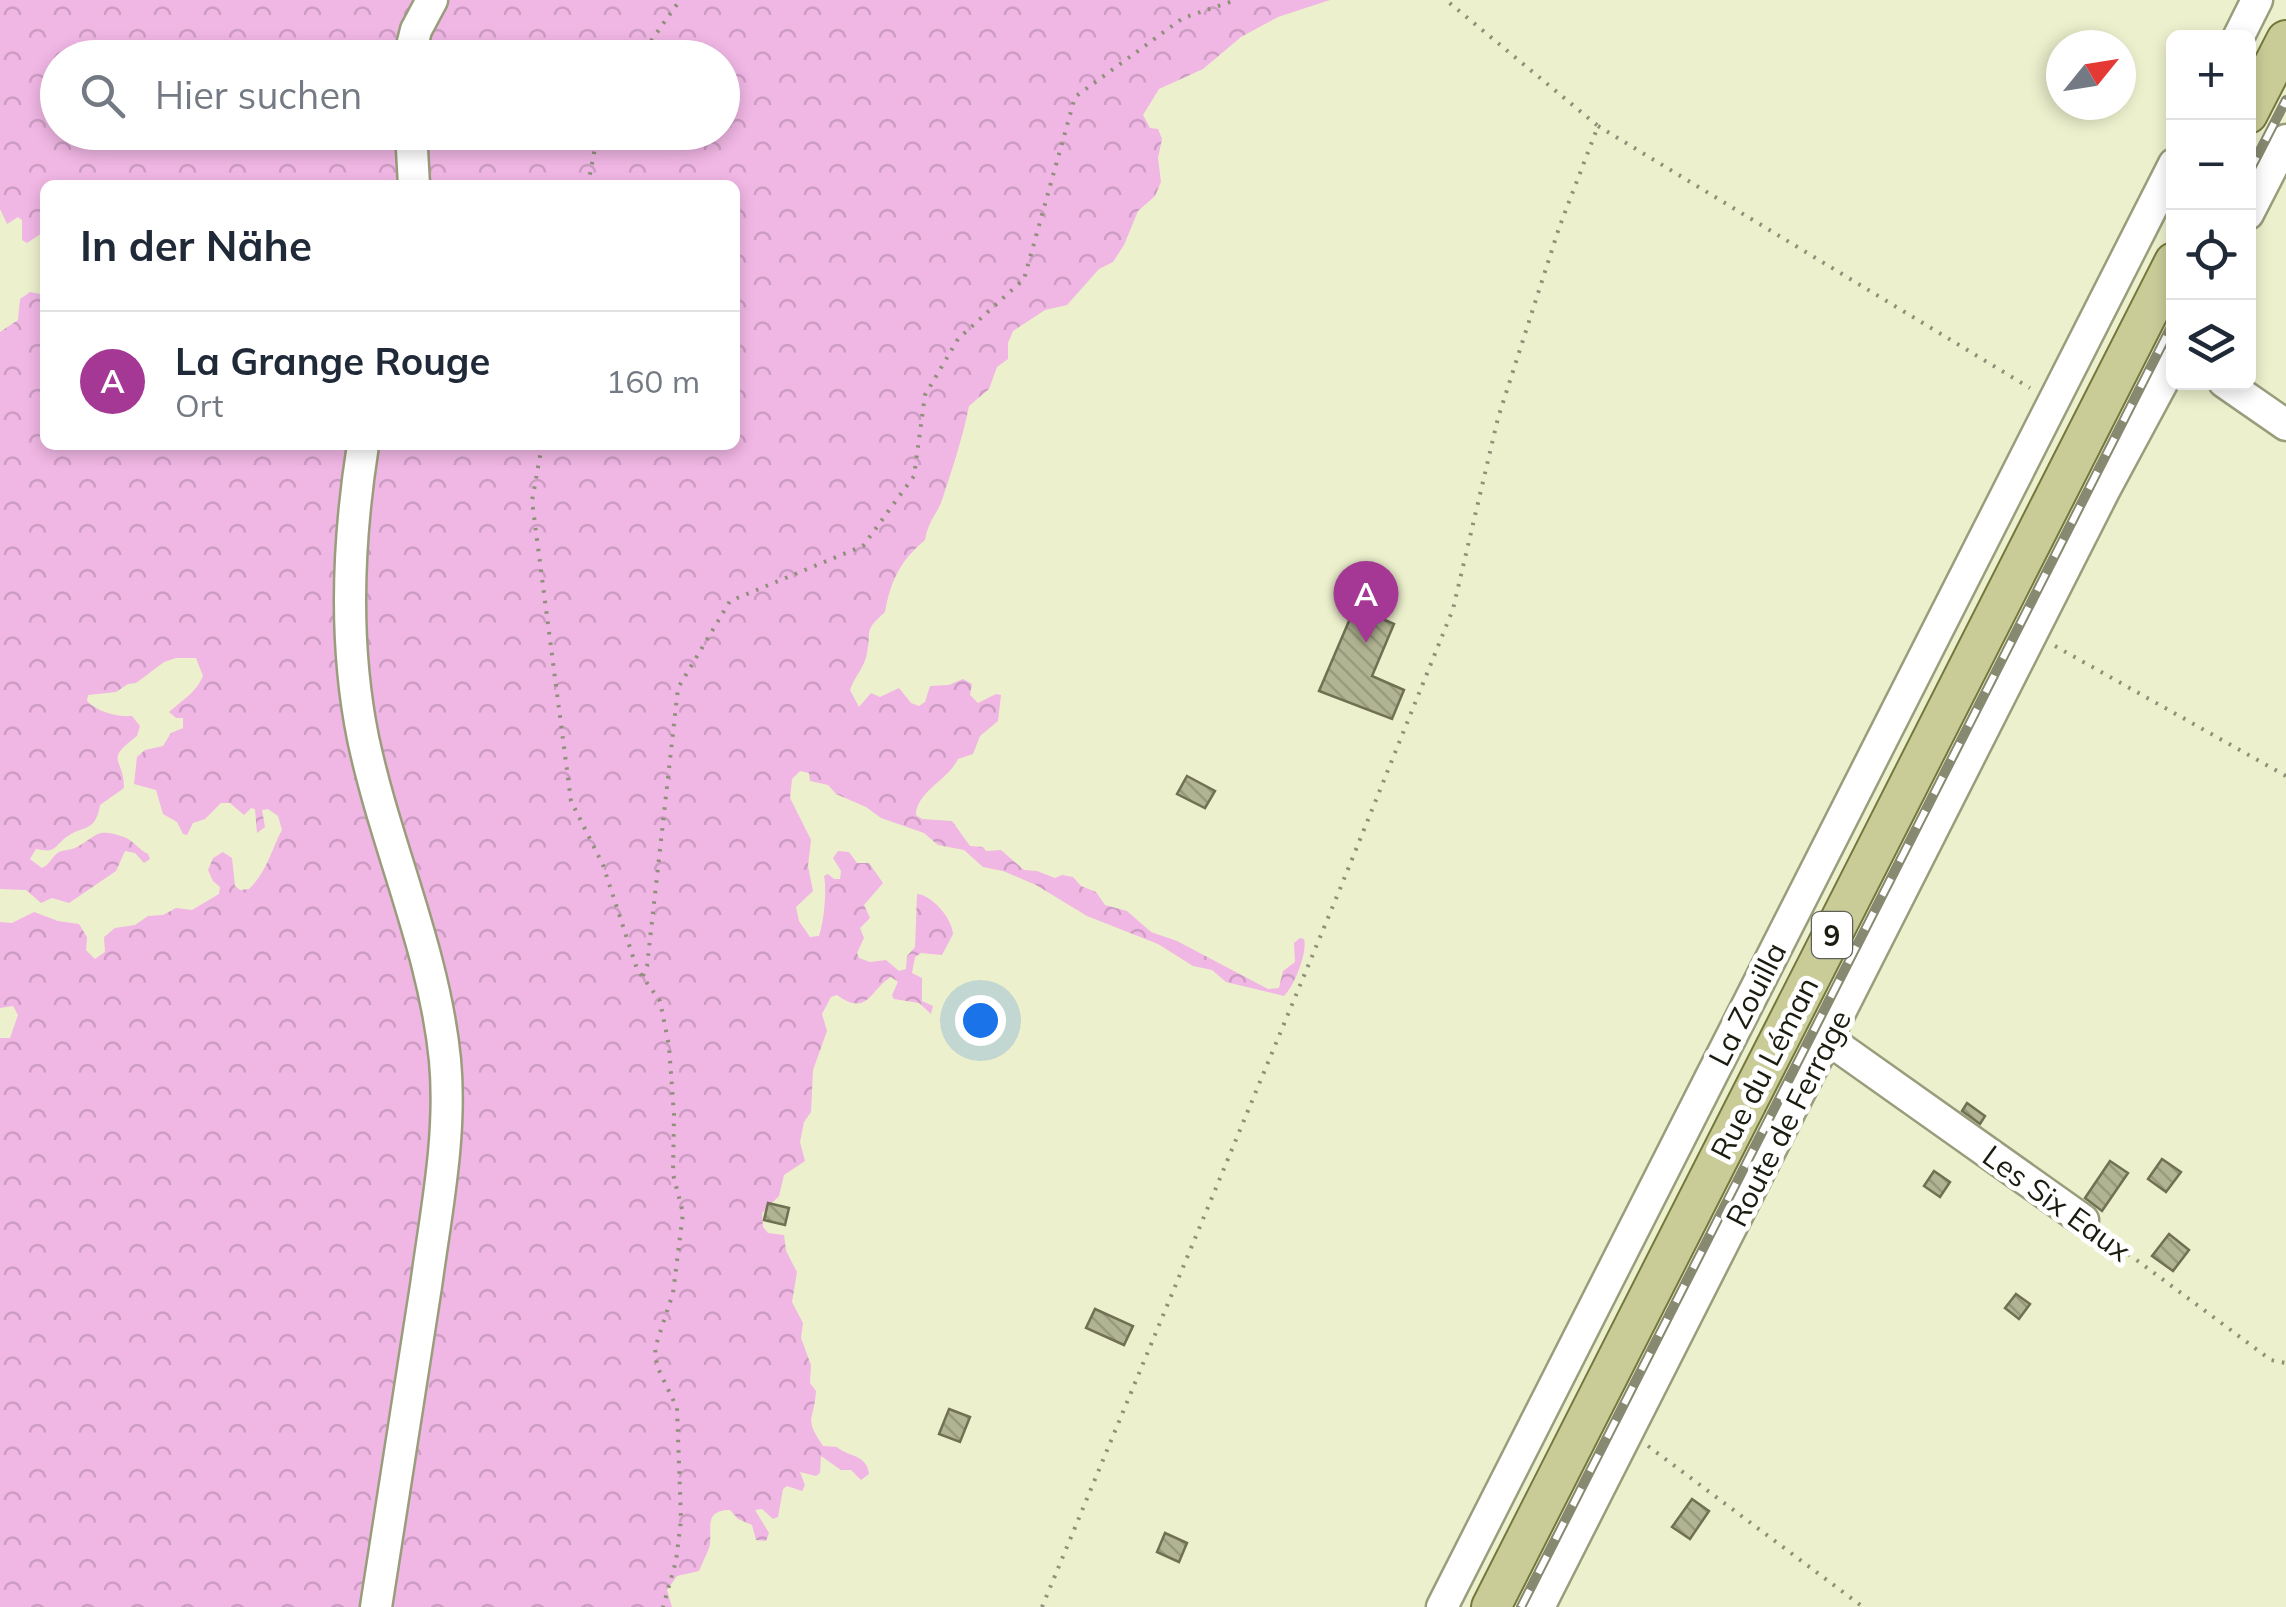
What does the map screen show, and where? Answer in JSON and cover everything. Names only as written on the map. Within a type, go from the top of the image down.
[{"type":"main road","points":[[2256,98],[2286,40]]},
{"type":"main road","name":"Rue du Léman","points":[[1491,1607],[2166,278]]},
{"type":"street","points":[[414,40],[432,0]]},
{"type":"street","points":[[2242,30],[2257,0]]},
{"type":"street","points":[[2250,210],[2286,140]]},
{"type":"street","points":[[412,150],[414,180]]},
{"type":"street","name":"La Zouilla","points":[[1442,1607],[2166,180]]},
{"type":"street","name":"Route de Ferrage","points":[[1539,1607],[2166,376]]},
{"type":"street","points":[[2236,390],[2286,425]]},
{"type":"street","points":[[363,450],[355,526],[352,670],[372,774],[411,901],[436,1002],[446,1066],[438,1205],[378,1595]]},
{"type":"street","name":"Les Six Eaux","points":[[1826,1042],[1843,1050],[2083,1220]]},
{"type":"path","points":[[652,40],[680,0]]},
{"type":"path","points":[[643,976],[678,688],[730,602],[863,546],[914,476],[924,395],[958,339],[1024,279],[1074,97],[1183,18],[1236,0]]},
{"type":"path","points":[[1446,0],[1598,126],[2053,402]]},
{"type":"path","points":[[1042,1607],[1452,609],[1498,418],[1559,228],[1598,126]]},
{"type":"path","points":[[589,180],[595,150]]},
{"type":"path","points":[[541,450],[532,501],[571,801],[603,865],[637,969],[664,1012],[674,1116],[673,1174],[683,1213],[673,1293],[655,1348],[657,1366],[677,1408],[680,1443],[680,1538],[663,1607]]},
{"type":"path","points":[[2033,634],[2286,776]]},
{"type":"path","name":"Les Six Eaux","points":[[2083,1220],[2271,1360],[2286,1363]]},
{"type":"path","points":[[1625,1438],[1653,1449],[1863,1607]]},
{"type":"green space","points":[[0,0],[1330,0],[1278,17],[1241,37],[1203,69],[1159,89],[1143,115],[1150,128],[1158,129],[1162,139],[1158,158],[1161,182],[1155,196],[1138,211],[1113,262],[1099,269],[1067,305],[1045,310],[1013,331],[1008,359],[997,367],[989,389],[969,406],[941,503],[925,540],[898,572],[885,612],[871,627],[866,658],[850,690],[859,707],[871,693],[880,697],[899,688],[911,703],[919,706],[925,702],[930,686],[963,679],[972,684],[970,695],[978,703],[1001,695],[998,721],[980,736],[973,754],[958,759],[927,793],[916,815],[952,821],[970,846],[1001,850],[1024,870],[1055,878],[1073,877],[1081,886],[1096,892],[1105,905],[1127,911],[1151,932],[1177,941],[1268,989],[1279,988],[1283,971],[1295,962],[1294,943],[1304,939],[1296,977],[1284,996],[1226,982],[1212,970],[1193,966],[1158,944],[1087,916],[1036,885],[983,867],[964,850],[938,845],[924,833],[881,818],[836,794],[828,785],[810,781],[809,773],[800,771],[792,779],[790,798],[811,840],[808,866],[813,891],[796,907],[799,921],[810,937],[819,936],[821,930],[824,876],[840,879],[841,871],[833,858],[838,851],[849,852],[857,863],[869,863],[883,883],[864,905],[870,918],[860,928],[864,938],[857,953],[859,958],[870,962],[886,960],[899,971],[906,969],[907,956],[915,947],[917,894],[940,908],[953,934],[942,955],[921,953],[915,957],[912,973],[922,978],[922,1001],[933,1006],[931,1014],[919,1003],[894,999],[898,982],[891,977],[862,1002],[831,997],[822,1014],[827,1031],[813,1070],[811,1112],[804,1122],[800,1142],[805,1161],[784,1175],[779,1196],[762,1213],[763,1227],[768,1233],[784,1235],[786,1251],[797,1272],[792,1302],[803,1323],[801,1338],[811,1365],[810,1383],[816,1391],[813,1429],[823,1446],[837,1447],[861,1459],[869,1474],[861,1480],[851,1470],[841,1470],[821,1456],[820,1473],[816,1476],[800,1472],[805,1485],[802,1491],[787,1486],[783,1489],[778,1517],[773,1519],[762,1509],[755,1510],[769,1533],[766,1541],[756,1540],[752,1525],[730,1510],[715,1514],[710,1523],[709,1548],[699,1571],[677,1576],[667,1590],[672,1607],[0,1607],[0,1038],[10,1038],[18,1015],[13,1006],[0,1008],[0,922],[12,923],[34,912],[79,924],[87,937],[86,950],[95,959],[105,952],[104,937],[115,928],[135,925],[148,916],[163,915],[176,908],[192,910],[219,894],[220,887],[208,870],[213,858],[223,852],[232,858],[235,886],[249,889],[282,830],[278,816],[268,809],[262,810],[265,827],[257,833],[255,809],[244,815],[230,803],[221,803],[205,819],[193,823],[187,835],[183,834],[177,822],[163,814],[156,790],[134,784],[137,757],[145,750],[163,746],[171,733],[183,728],[183,718],[169,712],[193,692],[203,676],[196,658],[176,658],[116,692],[88,695],[87,701],[96,708],[132,716],[140,726],[137,736],[118,755],[124,788],[100,805],[91,824],[54,849],[36,849],[30,859],[42,868],[59,852],[107,833],[127,838],[150,859],[144,863],[135,853],[125,851],[116,871],[69,903],[52,898],[41,903],[26,890],[0,889],[0,332],[18,320],[20,299],[30,292],[40,294],[40,450],[740,450],[740,180],[40,180],[40,234],[27,243],[22,240],[22,220],[18,217],[7,224],[0,209]]},
{"type":"building","points":[[1355,607],[1394,624],[1372,676],[1404,690],[1392,719],[1319,691]]},
{"type":"building","points":[[1187,776],[1215,791],[1205,808],[1177,794]]},
{"type":"building","points":[[1967,1103],[1985,1116],[1980,1124],[1962,1111]]},
{"type":"building","points":[[2162,1159],[2181,1172],[2166,1192],[2148,1179]]},
{"type":"building","points":[[2110,1161],[2128,1173],[2102,1211],[2085,1198]]},
{"type":"building","points":[[1934,1171],[1950,1182],[1940,1197],[1924,1186]]},
{"type":"building","points":[[768,1203],[789,1208],[785,1225],[764,1220]]},
{"type":"building","points":[[2169,1234],[2189,1250],[2173,1271],[2152,1256]]},
{"type":"building","points":[[2016,1294],[2030,1304],[2019,1319],[2005,1308]]},
{"type":"building","points":[[1095,1309],[1133,1326],[1124,1345],[1086,1328]]},
{"type":"building","points":[[949,1409],[970,1417],[960,1442],[939,1434]]},
{"type":"building","points":[[1692,1499],[1709,1511],[1690,1539],[1672,1527]]},
{"type":"building","points":[[1165,1533],[1187,1543],[1179,1562],[1157,1552]]},
{"type":"railway","points":[[2256,158],[2286,100]]},
{"type":"railway","points":[[1521,1607],[2166,337]]},
{"type":"place","name":"La Grange Rouge","points":[[1366,643]]}]
